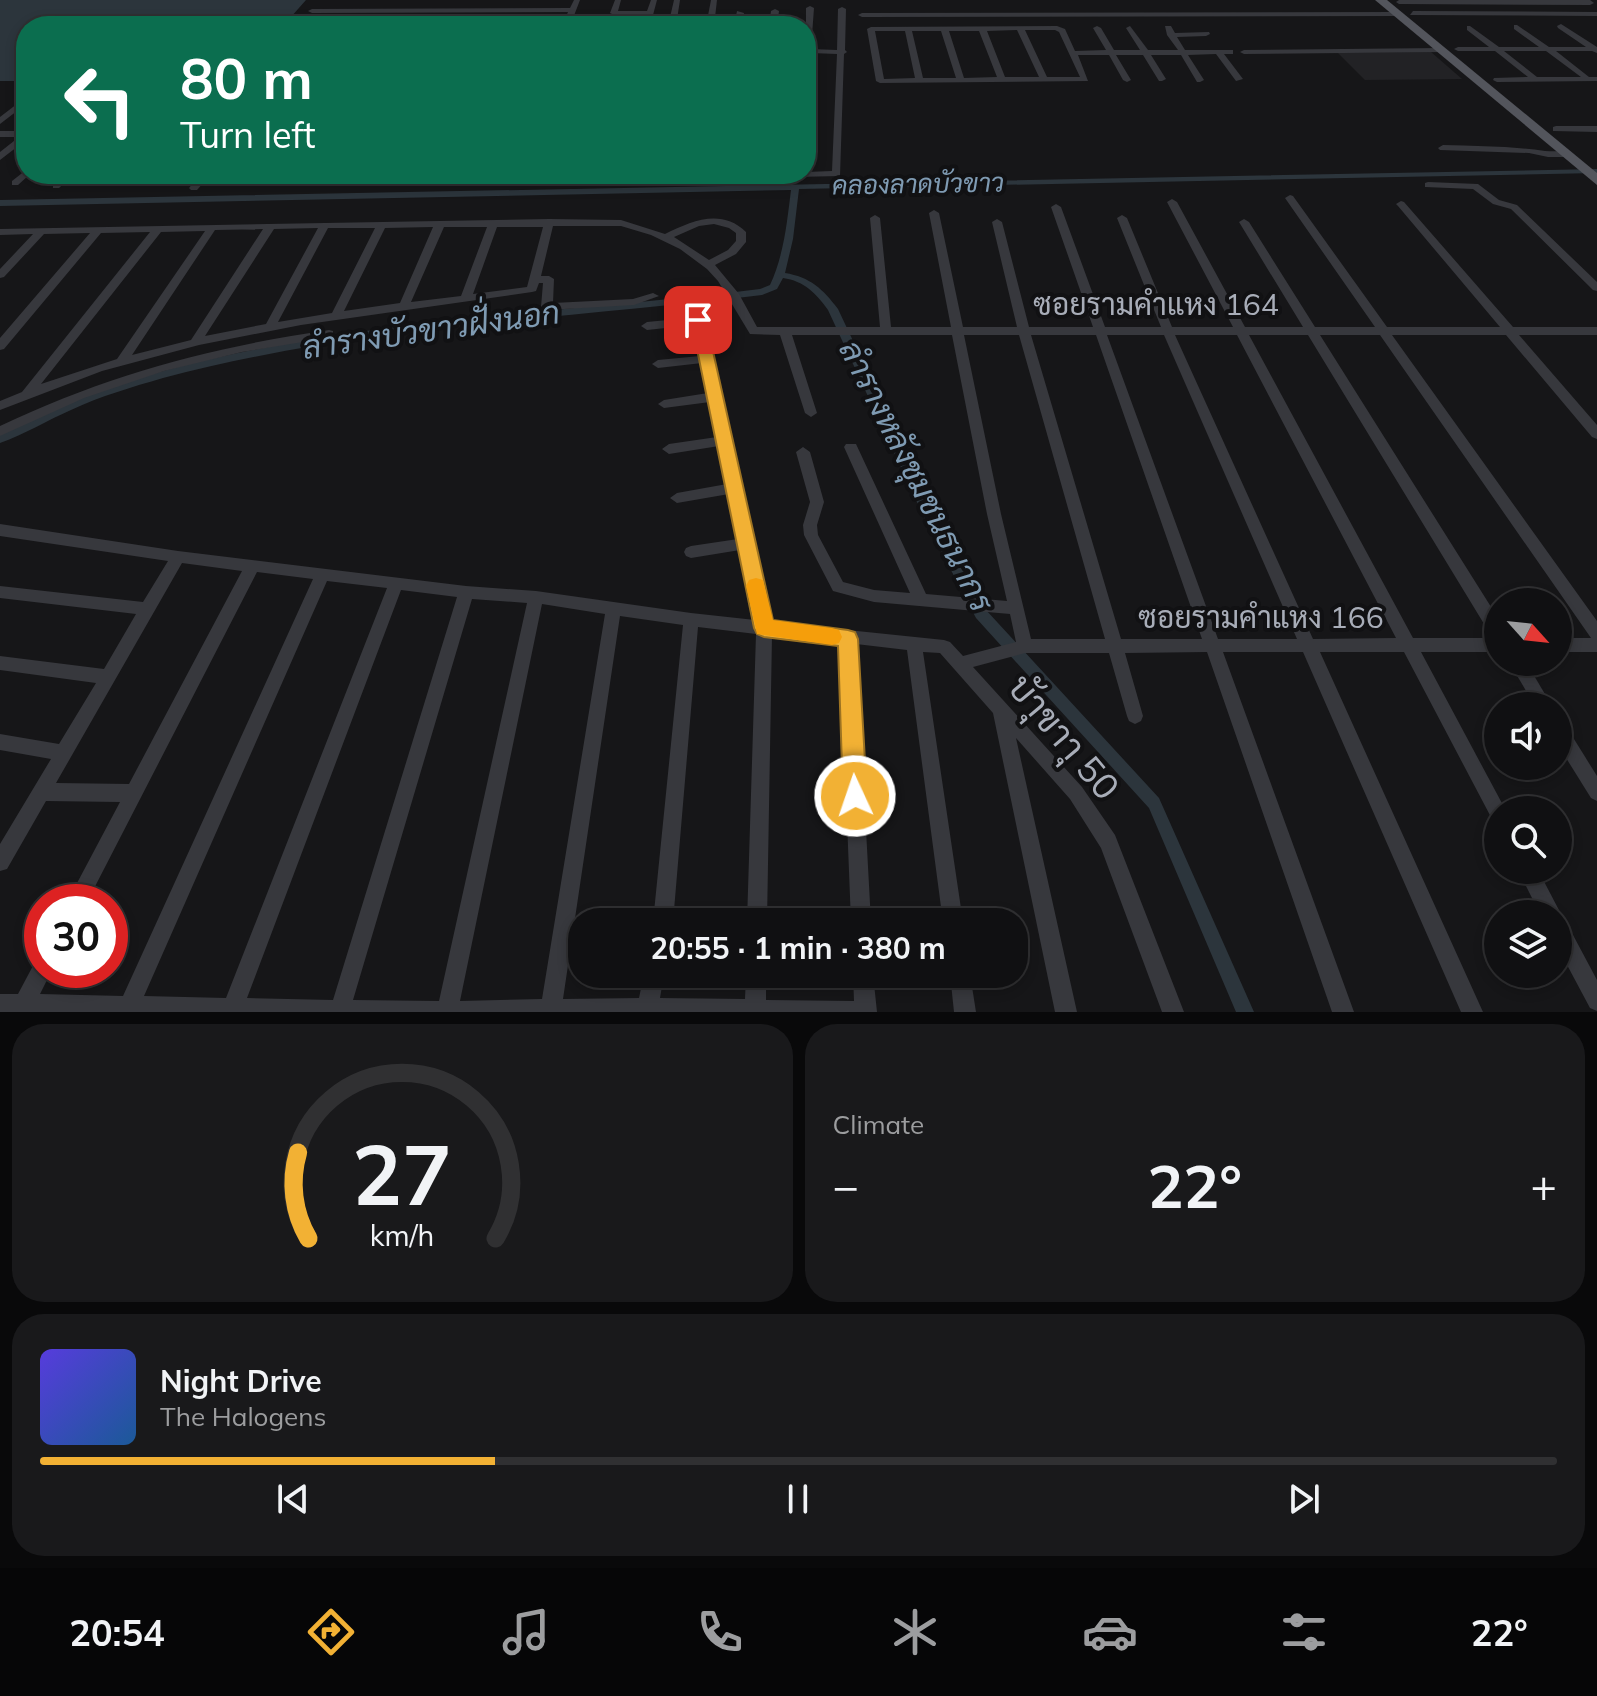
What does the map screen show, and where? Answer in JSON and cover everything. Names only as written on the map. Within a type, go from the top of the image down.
[{"type":"main road","points":[[1380,0],[1413,13],[1448,48],[1497,80],[1595,162]]},
{"type":"main road","points":[[1398,5],[1597,181]]},
{"type":"street","points":[[308,16],[322,0]]},
{"type":"street","points":[[440,16],[451,0]]},
{"type":"street","points":[[529,16],[536,0]]},
{"type":"street","points":[[570,16],[577,0]]},
{"type":"street","points":[[618,0],[614,13],[650,13],[654,0]]},
{"type":"street","points":[[862,15],[1591,2]]},
{"type":"street","points":[[809,16],[810,8]]},
{"type":"street","points":[[816,174],[838,173],[842,9]]},
{"type":"street","points":[[312,11],[573,10]]},
{"type":"street","points":[[774,16],[775,11]]},
{"type":"street","points":[[1413,13],[1597,14]]},
{"type":"street","points":[[1561,26],[1596,50]]},
{"type":"street","points":[[1517,27],[1585,76]]},
{"type":"street","points":[[944,28],[961,81]]},
{"type":"street","points":[[982,28],[1002,80]]},
{"type":"street","points":[[982,28],[1061,29],[1085,79],[880,81],[871,29],[982,28]]},
{"type":"street","points":[[1020,28],[1044,80]]},
{"type":"street","points":[[1097,28],[1127,80]]},
{"type":"street","points":[[1130,28],[1162,79]]},
{"type":"street","points":[[1470,28],[1536,80]]},
{"type":"street","points":[[908,29],[920,81]]},
{"type":"street","points":[[1200,80],[1170,32],[1206,34]]},
{"type":"street","points":[[1244,52],[1448,48],[1596,50]]},
{"type":"street","points":[[816,51],[843,52]]},
{"type":"street","points":[[1218,52],[1239,79]]},
{"type":"street","points":[[1072,53],[1230,52]]},
{"type":"street","points":[[1497,80],[1597,79]]},
{"type":"street","points":[[1563,80],[1573,89]]},
{"type":"street","points":[[0,121],[16,108]]},
{"type":"street","points":[[1556,129],[1597,129]]},
{"type":"street","points":[[1587,134],[1597,141]]},
{"type":"street","points":[[0,157],[16,143]]},
{"type":"street","points":[[1443,148],[1529,150],[1569,157]]},
{"type":"street","points":[[194,188],[197,184]]},
{"type":"street","points":[[1428,185],[1469,185],[1480,189],[1496,202],[1514,207],[1597,288]]},
{"type":"street","points":[[1290,198],[1597,634]]},
{"type":"street","points":[[1172,202],[1489,796]]},
{"type":"street","points":[[1401,204],[1597,434]]},
{"type":"street","points":[[1056,207],[1343,1012]]},
{"type":"street","points":[[934,213],[1016,608],[1019,648]]},
{"type":"street","points":[[875,218],[886,331]]},
{"type":"street","points":[[1122,218],[1168,331],[1472,1012]]},
{"type":"street","points":[[0,232],[621,223],[668,236],[707,265],[732,252],[741,242],[741,232],[733,224],[706,220],[668,236]]},
{"type":"street","points":[[0,406],[123,359],[196,341],[271,325],[532,289],[549,222]]},
{"type":"street","points":[[997,222],[1024,331],[1135,716]]},
{"type":"street","points":[[1244,222],[1484,609]]},
{"type":"street","points":[[466,298],[493,223]]},
{"type":"street","points":[[404,306],[440,224]]},
{"type":"street","points":[[271,325],[325,225]]},
{"type":"street","points":[[336,317],[381,225]]},
{"type":"street","points":[[196,341],[270,227]]},
{"type":"street","points":[[123,359],[211,229]]},
{"type":"street","points":[[26,394],[157,230]]},
{"type":"street","points":[[0,346],[97,231]]},
{"type":"street","points":[[0,275],[40,233]]},
{"type":"street","name":"ซอยรามคำแหง 164","points":[[707,265],[734,296],[742,318],[754,331],[1597,331]]},
{"type":"street","points":[[534,280],[549,279],[547,307],[634,302],[653,296]]},
{"type":"street","points":[[647,326],[698,320],[764,628],[757,908]]},
{"type":"street","points":[[785,331],[811,413]]},
{"type":"street","points":[[0,431],[115,380],[189,359],[329,334]]},
{"type":"street","points":[[658,364],[706,359]]},
{"type":"street","points":[[664,404],[713,397]]},
{"type":"street","points":[[669,449],[725,440]]},
{"type":"street","points":[[851,447],[921,600]]},
{"type":"street","points":[[803,452],[817,502],[810,525],[811,535],[838,587],[856,594],[1016,608]]},
{"type":"street","points":[[677,498],[735,488]]},
{"type":"street","points":[[0,530],[178,557],[466,592],[536,597],[691,620],[914,645],[951,908]]},
{"type":"street","points":[[691,552],[747,543]]},
{"type":"street","points":[[0,862],[7,839],[41,792],[178,557]]},
{"type":"street","points":[[86,884],[253,565]]},
{"type":"street","points":[[127,1009],[323,573]]},
{"type":"street","points":[[232,1010],[396,584]]},
{"type":"street","points":[[0,592],[145,609]]},
{"type":"street","points":[[329,1010],[466,592]]},
{"type":"street","points":[[447,1011],[536,597]]},
{"type":"street","points":[[543,1009],[613,609]]},
{"type":"street","points":[[664,908],[691,620]]},
{"type":"street","points":[[848,639],[860,908]]},
{"type":"street","name":"บัาุขาาุ 50","points":[[914,645],[944,647],[1076,793],[1108,842],[1173,1012]]},
{"type":"street","name":"ซอยรามคำแหง 166","points":[[960,664],[1019,648],[1484,645]]},
{"type":"street","points":[[1572,645],[1597,645]]},
{"type":"street","points":[[0,663],[109,677]]},
{"type":"street","points":[[1001,709],[1066,1012]]},
{"type":"street","points":[[0,742],[64,753]]},
{"type":"street","points":[[1572,752],[1597,792]]},
{"type":"street","points":[[41,792],[134,793]]},
{"type":"street","points":[[1572,954],[1597,1001]]},
{"type":"street","points":[[21,1008],[32,988]]},
{"type":"street","points":[[647,1010],[651,988]]},
{"type":"street","points":[[755,1011],[756,988]]},
{"type":"street","points":[[0,1004],[21,1008],[432,1012],[543,1009],[866,1012],[864,988]]},
{"type":"street","points":[[962,988],[965,1012]]},
{"type":"shaded area","points":[[0,0],[306,0],[292,16],[16,16],[16,81],[0,81]]},
{"type":"shaded area","points":[[1431,52],[1462,79],[1365,80],[1338,53]]},
{"type":"waterway","name":"คลองลาดบัวขาว","points":[[0,203],[1597,171]]},
{"type":"waterway","name":"ลำรางบัวขาวฝั่งนอก","points":[[0,439],[117,388],[189,368],[263,353],[405,330],[762,292],[774,287],[783,264],[795,189]]},
{"type":"waterway","name":"ลำรางหลังชุมชนธนากร","points":[[781,275],[811,285],[833,309],[935,528],[981,614],[1154,803],[1245,1012]]},
{"type":"slow traffic","points":[[756,586],[764,628],[832,637]]},
{"type":"route","points":[[698,320],[764,628],[848,639],[855,796]]}]
